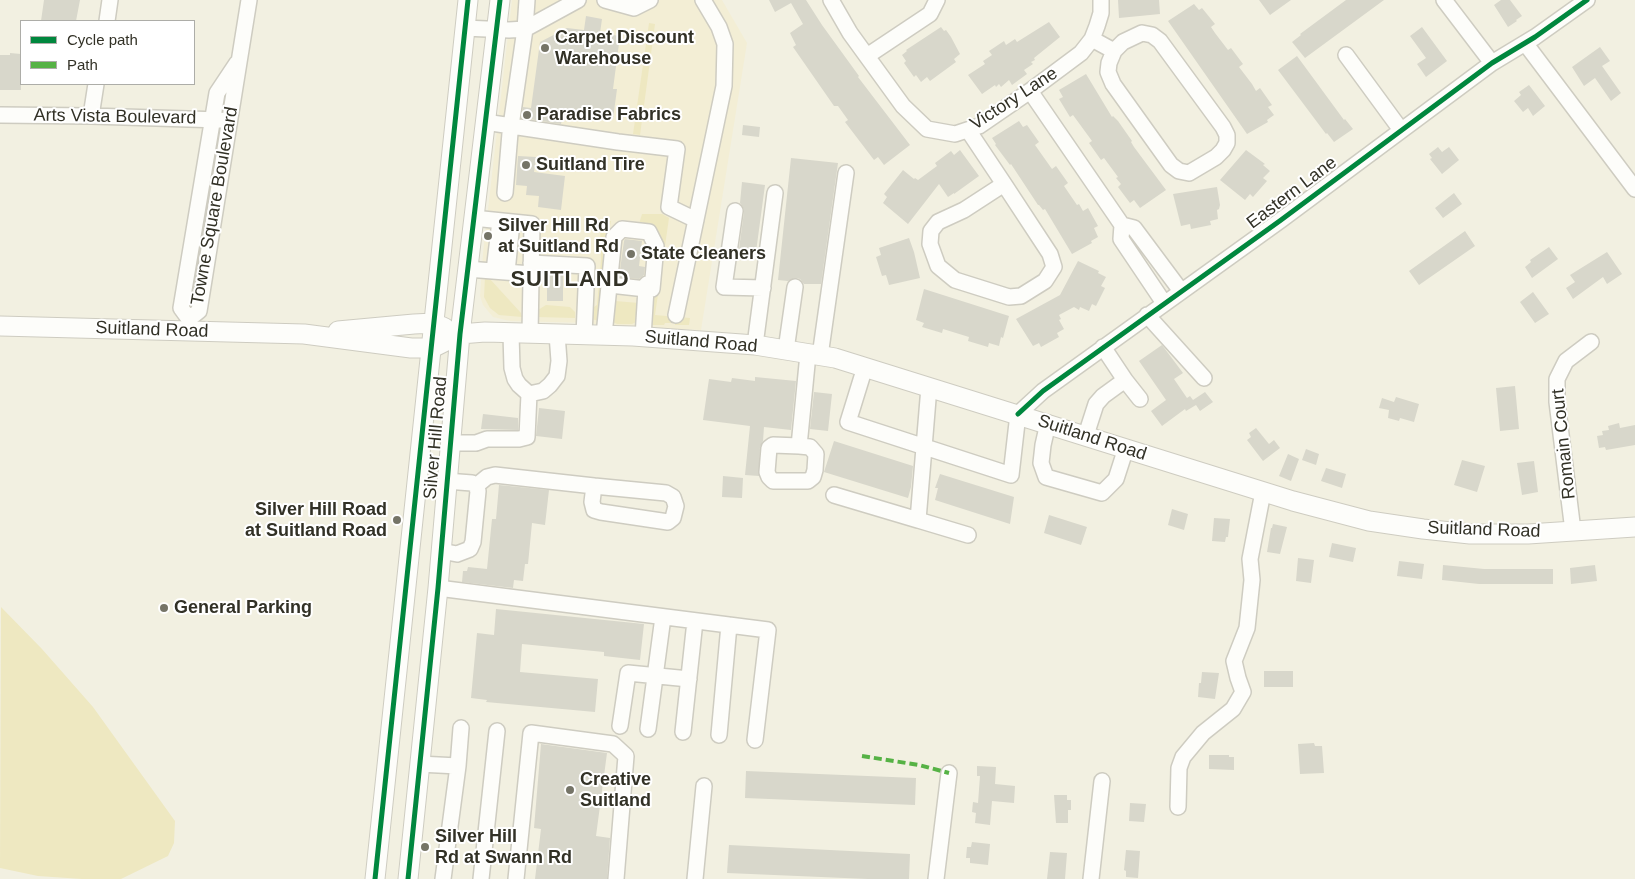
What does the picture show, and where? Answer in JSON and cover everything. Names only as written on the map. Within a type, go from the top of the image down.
[{"type":"main road","name":"Silver Hill Road","points":[[375,879],[468,0]]},
{"type":"main road","name":"Silver Hill Road","points":[[408,879],[438,588],[449,443],[460,334],[500,0]]},
{"type":"main road","name":"Suitland Road","points":[[304,334],[434,323],[460,334]]},
{"type":"main road","name":"Suitland Road","points":[[0,326],[188,325],[304,334],[411,348],[432,348],[460,334],[485,332],[604,335],[756,345],[814,355],[865,367],[1263,492],[1369,521],[1470,534],[1528,534],[1635,527]]},
{"type":"main road","points":[[397,682],[428,684]]},
{"type":"street","points":[[107,20],[110,0]]},
{"type":"street","name":"Towne Square Boulevard","points":[[188,325],[199,311],[250,0]]},
{"type":"street","points":[[505,193],[527,0]]},
{"type":"street","points":[[464,28],[525,29],[578,0]]},
{"type":"street","points":[[605,0],[634,8],[650,0]]},
{"type":"street","points":[[676,315],[724,86],[725,44],[719,27],[703,0]]},
{"type":"street","name":"Victory Lane","points":[[831,0],[850,33],[903,106],[927,129],[955,134],[979,126],[1030,92],[1080,53],[1092,38],[1101,13],[1101,0]]},
{"type":"street","points":[[867,56],[930,14],[937,0]]},
{"type":"street","points":[[1444,0],[1492,63]]},
{"type":"street","name":"Eastern Lane","points":[[1018,414],[1042,391],[1281,220],[1492,63],[1526,43],[1588,0]]},
{"type":"street","points":[[1142,33],[1160,41],[1223,127],[1227,135],[1223,150],[1216,157],[1189,173],[1178,171],[1171,165],[1113,84],[1108,72],[1109,63],[1114,51],[1123,42],[1142,33]]},
{"type":"street","points":[[1092,38],[1114,51]]},
{"type":"street","points":[[1526,43],[1635,189]]},
{"type":"street","points":[[1346,55],[1401,130]]},
{"type":"street","name":"Towne Square Boulevard","points":[[188,325],[182,308],[218,93],[240,57]]},
{"type":"street","points":[[91,116],[96,85]]},
{"type":"street","points":[[1030,92],[1122,225],[1122,239],[1164,303]]},
{"type":"street","name":"Arts Vista Boulevard","points":[[0,115],[230,120]]},
{"type":"street","points":[[485,122],[511,130],[542,131],[678,148],[669,207],[696,220]]},
{"type":"street","points":[[968,130],[1004,184],[1050,254],[1054,267],[1044,281],[1020,296],[1009,297],[956,280],[938,266],[930,244],[931,231],[938,222],[964,210],[1004,184]]},
{"type":"street","points":[[799,446],[846,173]]},
{"type":"street","points":[[756,345],[776,193]]},
{"type":"street","points":[[735,211],[724,287],[763,288]]},
{"type":"street","points":[[473,218],[532,224],[531,269],[512,368],[519,385],[529,394]]},
{"type":"street","points":[[501,272],[506,221]]},
{"type":"street","points":[[1122,225],[1134,228],[1181,291]]},
{"type":"street","points":[[604,335],[614,237],[622,229],[649,232]]},
{"type":"street","points":[[647,267],[649,232]]},
{"type":"street","points":[[610,285],[646,286],[652,289],[656,246],[649,232]]},
{"type":"street","points":[[467,269],[501,272],[587,266],[584,335]]},
{"type":"street","points":[[643,337],[646,286]]},
{"type":"street","points":[[786,350],[795,287]]},
{"type":"street","points":[[1147,315],[1204,378]]},
{"type":"street","points":[[529,394],[543,391],[557,376],[559,361],[557,334]]},
{"type":"street","name":"Romain Court","points":[[1573,531],[1556,402],[1557,379],[1566,361],[1590,342]]},
{"type":"street","points":[[1103,348],[1140,399]]},
{"type":"street","points":[[865,367],[848,422],[925,449],[1011,475],[1018,414]]},
{"type":"street","points":[[1086,435],[1096,404],[1103,396],[1125,380]]},
{"type":"street","points":[[918,520],[929,387]]},
{"type":"street","points":[[449,443],[476,443],[487,439],[527,438],[529,394]]},
{"type":"street","points":[[1048,423],[1042,445],[1041,463],[1046,476],[1102,493],[1116,479],[1126,448]]},
{"type":"street","points":[[476,486],[487,477],[495,475],[666,493],[673,498],[676,506],[673,518],[668,522],[594,510],[592,502],[594,486]]},
{"type":"street","points":[[441,551],[458,554],[470,549],[473,542],[478,491],[472,483],[446,481]]},
{"type":"street","points":[[1178,806],[1179,768],[1183,757],[1203,733],[1233,709],[1243,692],[1234,661],[1247,628],[1252,580],[1250,559],[1263,492]]},
{"type":"street","points":[[834,495],[968,535]]},
{"type":"street","points":[[438,588],[768,630],[755,740]]},
{"type":"street","points":[[648,729],[663,616]]},
{"type":"street","points":[[683,732],[695,621]]},
{"type":"street","points":[[719,735],[729,625]]},
{"type":"street","points":[[620,726],[628,672],[689,679]]},
{"type":"street","points":[[443,879],[458,766],[461,728]]},
{"type":"street","points":[[481,879],[497,731]]},
{"type":"street","points":[[516,879],[531,733],[613,744],[626,756],[616,879]]},
{"type":"street","points":[[419,764],[458,766]]},
{"type":"street","points":[[936,879],[949,773]]},
{"type":"street","points":[[1091,879],[1102,781]]},
{"type":"street","points":[[695,879],[704,786]]},
{"type":"shaded area","points":[[512,0],[722,0],[747,43],[701,330],[601,326],[591,323],[510,321],[493,317],[483,305],[480,296],[483,253]]},
{"type":"shaded area","points":[[649,23],[655,24],[640,135],[633,134]]},
{"type":"shaded area","points":[[642,214],[662,214],[669,218],[655,315],[690,318],[689,325],[665,323],[664,325],[651,325],[648,323],[652,298],[656,296],[660,242],[655,228],[639,224]]},
{"type":"shaded area","points":[[600,221],[611,221],[608,235],[601,321],[590,319],[591,309],[597,305],[601,260]]},
{"type":"shaded area","points":[[485,277],[489,278],[521,313],[522,317],[499,315],[490,308],[484,297]]},
{"type":"shaded area","points":[[615,301],[639,303],[636,322],[632,324],[617,324],[613,322]]},
{"type":"shaded area","points":[[546,305],[570,307],[575,312],[575,318],[536,317],[538,310]]},
{"type":"shaded area","points":[[1,607],[42,649],[93,707],[175,821],[174,843],[168,856],[121,879],[38,876],[0,868]]},
{"type":"building","points":[[44,0],[80,0],[76,20],[41,20]]},
{"type":"building","points":[[769,0],[806,0],[858,77],[910,145],[884,165],[878,157],[874,160],[845,122],[848,120],[838,106],[834,106],[793,47],[796,45],[790,33],[803,24],[791,3],[775,12]]},
{"type":"building","points":[[1118,0],[1159,0],[1160,14],[1119,18]]},
{"type":"building","points":[[1259,0],[1291,0],[1270,15]]},
{"type":"building","points":[[1346,0],[1384,0],[1305,58],[1292,42]]},
{"type":"building","points":[[1501,0],[1510,0],[1522,16],[1508,27],[1494,5]]},
{"type":"building","points":[[1194,4],[1199,10],[1202,8],[1215,24],[1211,27],[1215,33],[1228,50],[1231,48],[1243,64],[1239,67],[1256,91],[1260,88],[1272,105],[1268,107],[1274,115],[1267,120],[1268,122],[1247,134],[1168,21]]},
{"type":"building","points":[[586,16],[602,19],[600,33],[620,36],[613,89],[617,89],[613,119],[572,113],[571,120],[562,119],[561,124],[522,118],[523,107],[531,108],[540,42],[567,28],[584,30]]},
{"type":"building","points":[[1049,22],[1060,37],[1034,58],[1035,60],[1031,62],[1033,64],[1024,70],[1027,74],[1012,85],[1009,80],[1001,87],[999,84],[996,87],[995,85],[982,94],[968,75],[985,64],[983,61],[992,55],[989,51],[1004,41],[1006,45],[1015,39],[1017,42]]},
{"type":"building","points":[[941,27],[951,37],[960,54],[954,59],[956,62],[930,81],[927,77],[921,82],[916,75],[914,77],[904,63],[906,61],[902,55],[906,50]]},
{"type":"building","points":[[1422,27],[1447,61],[1426,77],[1417,64],[1426,58],[1410,36]]},
{"type":"building","points":[[1600,47],[1610,61],[1602,66],[1621,93],[1611,101],[1595,78],[1584,86],[1572,67]]},
{"type":"building","points":[[10,53],[20,54],[21,90],[0,90],[0,55],[10,55]]},
{"type":"building","points":[[1297,56],[1344,120],[1353,129],[1334,142],[1278,70]]},
{"type":"building","points":[[1086,74],[1112,117],[1118,121],[1134,147],[1166,190],[1140,208],[1134,200],[1130,203],[1118,187],[1121,184],[1116,178],[1118,177],[1104,158],[1101,160],[1089,143],[1092,141],[1073,115],[1070,117],[1059,99],[1063,97],[1059,90]]},
{"type":"building","points":[[1529,85],[1545,106],[1533,116],[1528,108],[1523,112],[1514,101],[1521,95],[1519,92]]},
{"type":"building","points":[[1019,121],[1023,127],[1027,125],[1039,142],[1035,145],[1052,169],[1056,166],[1068,183],[1064,186],[1077,205],[1079,204],[1083,211],[1088,208],[1098,226],[1094,228],[1098,237],[1091,241],[1092,243],[1072,254],[1045,209],[1043,210],[1038,205],[992,138]]},
{"type":"building","points":[[743,125],[760,127],[759,137],[742,135]]},
{"type":"building","points":[[1438,147],[1442,152],[1449,147],[1459,160],[1442,174],[1430,159],[1432,158],[1429,154]]},
{"type":"building","points":[[960,150],[979,176],[954,194],[948,197],[939,184],[908,224],[883,203],[887,197],[884,194],[903,170],[918,180],[937,166],[935,163],[951,151],[954,155]]},
{"type":"building","points":[[1246,150],[1265,164],[1263,165],[1270,171],[1263,178],[1267,181],[1253,197],[1250,194],[1245,200],[1220,180]]},
{"type":"building","points":[[518,156],[536,157],[534,172],[565,176],[561,210],[538,207],[539,196],[526,195],[527,186],[516,185]]},
{"type":"building","points":[[791,158],[838,163],[821,284],[804,284],[800,279],[796,278],[788,281],[778,280]]},
{"type":"building","points":[[742,182],[765,185],[756,252],[739,249],[744,212],[740,203]]},
{"type":"building","points":[[1217,187],[1220,205],[1217,210],[1218,219],[1210,221],[1211,225],[1191,229],[1190,224],[1181,226],[1173,194]]},
{"type":"building","points":[[1454,193],[1462,204],[1443,218],[1435,208]]},
{"type":"building","points":[[1465,231],[1475,246],[1419,285],[1409,271]]},
{"type":"building","points":[[909,238],[920,278],[889,285],[886,275],[882,276],[876,257],[881,255],[879,248]]},
{"type":"building","name":"State Cleaners","points":[[625,239],[642,241],[639,266],[645,267],[644,275],[639,279],[619,277]]},
{"type":"building","points":[[1549,247],[1558,259],[1532,278],[1525,267],[1531,262],[1530,260]]},
{"type":"building","points":[[1607,252],[1622,274],[1607,284],[1603,277],[1573,299],[1566,288],[1575,282],[1570,275]]},
{"type":"building","points":[[1078,261],[1099,271],[1098,273],[1106,277],[1101,286],[1105,288],[1096,306],[1092,304],[1089,311],[1080,307],[1079,310],[1074,307],[1059,315],[1061,319],[1059,320],[1064,329],[1057,333],[1059,337],[1041,347],[1039,343],[1033,346],[1016,319],[1060,295]]},
{"type":"building","points":[[547,273],[563,274],[563,301],[547,301]]},
{"type":"building","points":[[924,289],[1009,316],[999,346],[989,343],[988,347],[968,341],[969,337],[943,329],[942,333],[922,327],[924,323],[916,320]]},
{"type":"building","points":[[1533,292],[1549,314],[1535,323],[1520,302]]},
{"type":"building","points":[[1162,345],[1183,373],[1174,379],[1187,398],[1190,396],[1193,400],[1205,392],[1213,402],[1200,411],[1196,405],[1186,411],[1185,409],[1162,426],[1151,411],[1166,400],[1139,361]]},
{"type":"building","points":[[755,377],[796,381],[791,430],[764,427],[763,441],[760,447],[759,476],[745,475],[750,426],[703,420],[709,379],[731,382],[732,378],[755,381]]},
{"type":"building","points":[[1515,386],[1519,429],[1500,431],[1496,388]]},
{"type":"building","points":[[814,392],[832,394],[828,431],[810,429]]},
{"type":"building","points":[[1396,397],[1419,404],[1414,422],[1400,418],[1399,421],[1388,418],[1389,410],[1379,408],[1382,398],[1394,402]]},
{"type":"building","points":[[539,408],[565,411],[562,439],[536,436]]},
{"type":"building","points":[[483,414],[518,418],[518,430],[481,429]]},
{"type":"building","points":[[1619,423],[1620,428],[1635,425],[1635,445],[1606,450],[1605,447],[1599,448],[1597,436],[1603,435],[1602,431],[1609,430],[1608,426]]},
{"type":"building","points":[[1256,428],[1269,444],[1274,440],[1280,448],[1263,461],[1247,440],[1251,437],[1249,433]]},
{"type":"building","points":[[834,441],[913,466],[908,498],[824,472]]},
{"type":"building","points":[[1306,449],[1319,454],[1316,465],[1302,460]]},
{"type":"building","points":[[1288,454],[1299,459],[1291,481],[1279,476]]},
{"type":"building","points":[[1462,460],[1485,466],[1477,492],[1454,485]]},
{"type":"building","points":[[1534,461],[1538,492],[1522,495],[1517,463]]},
{"type":"building","points":[[1326,468],[1346,474],[1342,488],[1321,481]]},
{"type":"building","points":[[940,474],[1014,497],[1010,524],[935,500],[938,488],[935,488]]},
{"type":"building","points":[[723,476],[743,478],[742,498],[722,497]]},
{"type":"building","points":[[499,485],[549,490],[545,525],[532,523],[528,564],[525,564],[523,581],[514,580],[513,588],[462,582],[463,571],[467,571],[468,567],[487,569],[492,519],[496,519]]},
{"type":"building","points":[[1172,509],[1188,514],[1184,530],[1168,525]]},
{"type":"building","points":[[1049,515],[1087,527],[1081,545],[1044,533]]},
{"type":"building","points":[[1214,518],[1230,519],[1228,537],[1226,537],[1225,542],[1212,541]]},
{"type":"building","points":[[1273,524],[1287,527],[1280,554],[1267,552]]},
{"type":"building","points":[[1332,543],[1356,548],[1353,562],[1329,557]]},
{"type":"building","points":[[1298,558],[1314,560],[1311,583],[1296,581]]},
{"type":"building","points":[[1399,561],[1424,564],[1422,579],[1397,576]]},
{"type":"building","points":[[1443,565],[1484,569],[1553,569],[1553,584],[1479,584],[1442,580]]},
{"type":"building","points":[[1595,565],[1597,581],[1571,584],[1570,568]]},
{"type":"building","points":[[496,609],[644,624],[640,660],[604,656],[604,652],[522,644],[520,672],[598,679],[595,712],[486,702],[487,700],[471,698],[477,633],[494,635]]},
{"type":"building","points":[[1264,671],[1293,671],[1293,687],[1264,687]]},
{"type":"building","points":[[1202,672],[1219,673],[1215,699],[1198,697]]},
{"type":"building","points":[[1314,743],[1315,746],[1322,746],[1324,773],[1300,774],[1298,744]]},
{"type":"building","name":"Creative Suitland","points":[[541,744],[607,753],[596,836],[610,838],[607,879],[535,879],[541,829],[534,828]]},
{"type":"building","points":[[1209,755],[1229,755],[1229,757],[1234,757],[1234,770],[1209,769]]},
{"type":"building","points":[[977,766],[996,767],[995,784],[1015,786],[1014,803],[992,801],[990,825],[975,823],[976,813],[972,812],[973,802],[978,803],[980,776],[977,776]]},
{"type":"building","points":[[746,771],[916,778],[915,805],[745,798]]},
{"type":"building","points":[[1054,795],[1067,795],[1067,800],[1071,800],[1071,810],[1068,810],[1068,823],[1056,823]]},
{"type":"building","points":[[1130,803],[1146,804],[1144,822],[1129,821]]},
{"type":"building","points":[[972,842],[990,844],[988,865],[970,863],[970,858],[966,858],[967,847],[971,847]]},
{"type":"building","points":[[729,845],[910,854],[909,879],[727,873]]},
{"type":"building","points":[[1126,850],[1140,851],[1138,878],[1126,877],[1126,871],[1124,870]]},
{"type":"building","points":[[1050,852],[1067,853],[1065,879],[1047,879]]},
{"type":"marked path","points":[[862,756],[919,765],[949,773]]},
{"type":"cycle path","points":[[375,879],[468,0]]},
{"type":"cycle path","points":[[408,879],[438,588],[460,334],[500,0]]},
{"type":"cycle path","points":[[1018,414],[1043,391],[1281,220],[1492,63],[1535,37],[1587,0]]},
{"type":"place","name":"Carpet Discount Warehouse","points":[[545,48]]},
{"type":"place","name":"Paradise Fabrics","points":[[527,115]]},
{"type":"place","name":"Suitland Tire","points":[[526,165]]},
{"type":"place","name":"Silver Hill Rd at Suitland Rd","points":[[488,236]]},
{"type":"place","name":"State Cleaners","points":[[631,254]]},
{"type":"place","name":"Silver Hill Road at Suitland Road","points":[[397,520]]},
{"type":"place","name":"General Parking","points":[[164,608]]},
{"type":"place","name":"Creative Suitland","points":[[570,790]]},
{"type":"place","name":"Silver Hill Rd at Swann Rd","points":[[425,847]]},
{"type":"district","name":"SUITLAND","points":[[570,280]]}]
